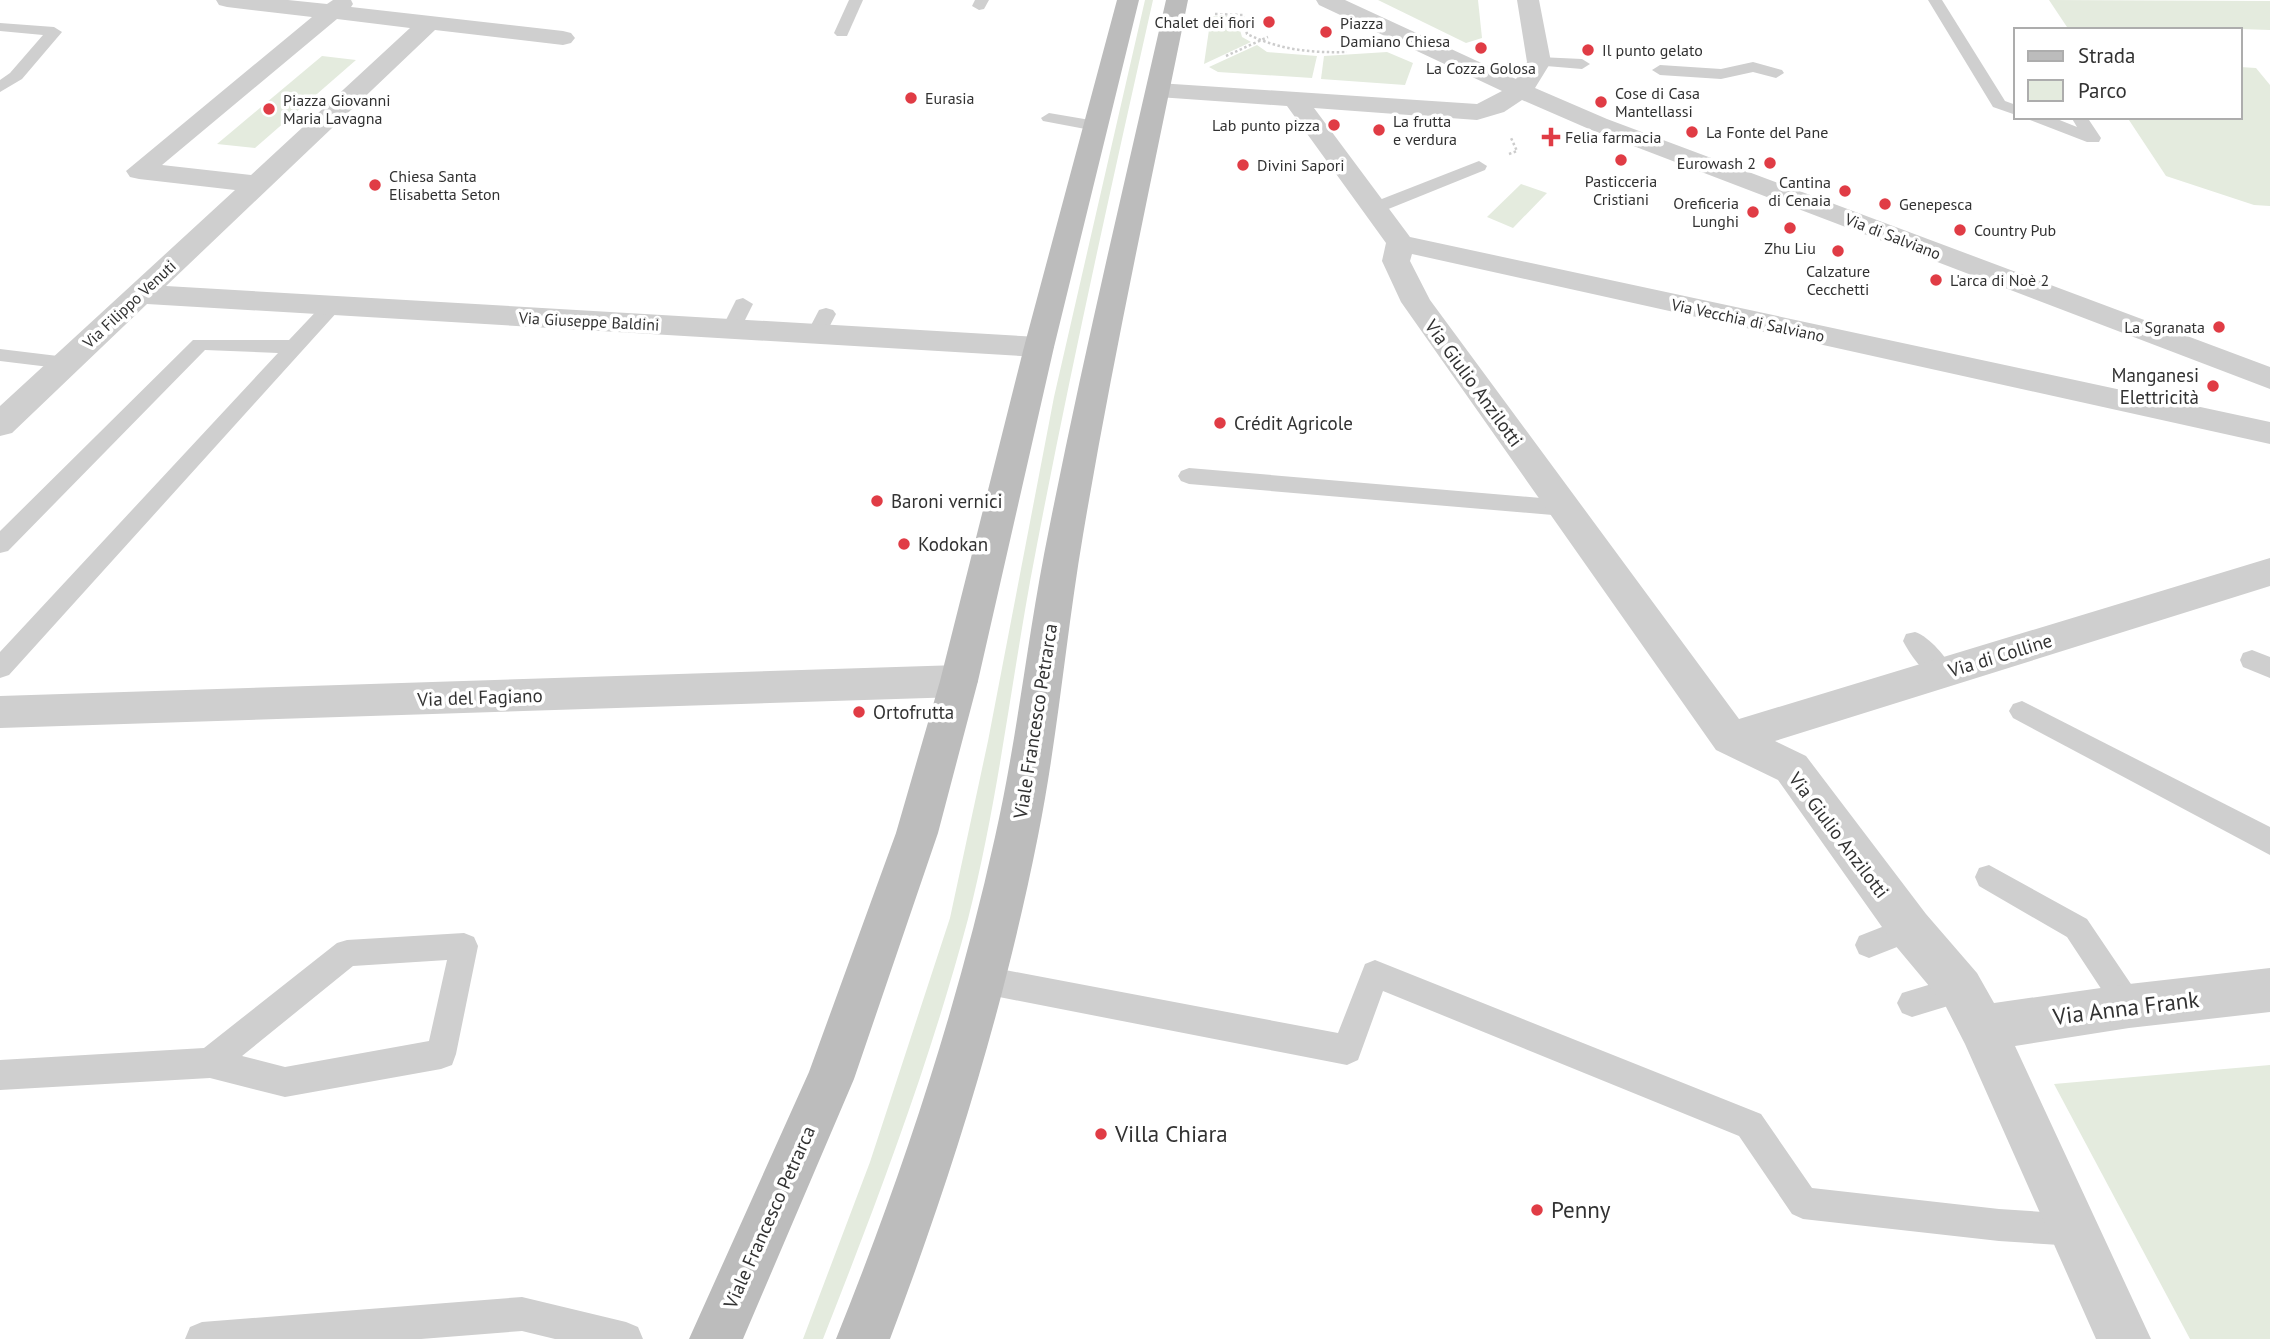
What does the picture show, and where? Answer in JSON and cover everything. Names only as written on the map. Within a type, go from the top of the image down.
[{"type":"main road","points":[[1096,126],[1128,0]]},
{"type":"main road","points":[[1158,90],[1177,0]]},
{"type":"main road","name":"Viale Francesco Petrarca","points":[[863,1339],[914,1203],[984,980],[1031,761],[1065,536],[1127,227],[1158,90]]},
{"type":"main road","name":"Viale Francesco Petrarca","points":[[716,1339],[835,1067],[917,833],[959,681],[1039,347],[1096,126]]},
{"type":"street","points":[[227,0],[339,6],[429,23],[563,38]]},
{"type":"street","points":[[1327,0],[1518,90]]},
{"type":"street","points":[[1158,90],[1476,113],[1495,108],[1518,90],[1538,69],[1528,0]]},
{"type":"street","points":[[339,6],[139,171],[258,184],[429,23]]},
{"type":"street","name":"Via di Salviano","points":[[1518,90],[1858,223],[2270,379]]},
{"type":"street","points":[[1295,100],[1400,243]]},
{"type":"street","name":"Via Filippo Venuti","points":[[0,425],[258,184]]},
{"type":"street","name":"Via Vecchia di Salviano","points":[[1400,243],[2270,433]]},
{"type":"street","name":"Via Giulio Anzilotti","points":[[1400,243],[1396,261],[1416,302],[1730,738],[1791,768],[1972,1009],[2124,1339]]},
{"type":"street","name":"Via Giuseppe Baldini","points":[[139,294],[332,306],[737,316],[1039,347]]},
{"type":"street","name":"Via di Colline","points":[[1730,738],[2270,572]]},
{"type":"street","name":"Via del Fagiano","points":[[0,712],[959,681]]},
{"type":"street","name":"Via Anna Frank","points":[[1972,1009],[2129,1006],[2270,990]]},
{"type":"lane","points":[[842,33],[856,0]]},
{"type":"lane","points":[[1936,0],[1998,104],[2014,109]]},
{"type":"lane","points":[[0,27],[54,32],[16,76],[0,88]]},
{"type":"lane","points":[[1539,62],[1582,64]]},
{"type":"lane","points":[[1660,70],[1721,74],[1753,67],[1776,73]]},
{"type":"lane","points":[[1991,91],[2014,93]]},
{"type":"lane","points":[[1049,118],[1096,126]]},
{"type":"lane","points":[[2041,119],[2093,138],[2080,119]]},
{"type":"lane","points":[[1375,208],[1479,166]]},
{"type":"lane","points":[[4,659],[332,306]]},
{"type":"lane","points":[[0,545],[200,344],[295,346]]},
{"type":"lane","points":[[0,355],[66,363]]},
{"type":"lane","points":[[1189,476],[1564,508]]},
{"type":"lane","points":[[1915,641],[1942,672]]},
{"type":"lane","points":[[2022,711],[2270,842]]},
{"type":"lane","points":[[1989,877],[2077,928],[2129,1006]]},
{"type":"lane","points":[[1868,945],[1910,929]]},
{"type":"lane","points":[[0,1075],[210,1063],[285,1082],[441,1054],[464,946],[347,953],[210,1063]]},
{"type":"lane","points":[[984,980],[1347,1050],[1376,974],[1750,1125],[1803,1203],[1999,1225],[2076,1230]]},
{"type":"lane","points":[[1912,1003],[1972,1009]]},
{"type":"lane","points":[[202,1339],[522,1314],[626,1339]]},
{"type":"path","points":[[1204,14],[1243,15],[1247,34],[1273,48],[1320,53],[1353,51]]},
{"type":"path","points":[[1215,61],[1268,37]]},
{"type":"green space","points":[[1145,0],[1153,0],[1049,481],[1027,596],[997,782],[968,919],[937,1026],[902,1131],[823,1339],[803,1339],[870,1162],[950,918],[988,741],[1054,397]]},
{"type":"green space","points":[[1378,0],[1478,0],[1482,38],[1466,43]]},
{"type":"green space","points":[[2049,0],[2270,1],[2270,30],[2068,28]]},
{"type":"green space","points":[[1211,16],[1236,16],[1242,37],[1251,42],[1204,64]]},
{"type":"green space","points":[[1257,45],[1267,52],[1317,56],[1312,78],[1218,72],[1209,67]]},
{"type":"green space","points":[[1387,52],[1413,63],[1405,85],[1321,79],[1324,56]]},
{"type":"green space","points":[[322,56],[356,60],[255,148],[217,144]]},
{"type":"green space","points":[[2242,67],[2256,68],[2270,85],[2270,206],[2254,205],[2166,176],[2128,119],[2242,119]]},
{"type":"green space","points":[[1521,184],[1547,193],[1513,228],[1487,217]]},
{"type":"green space","points":[[2270,1065],[2270,1339],[2190,1339],[2054,1084]]},
{"type":"place","name":"Chalet dei fiori","points":[[1269,22]]},
{"type":"place","name":"Piazza Damiano Chiesa","points":[[1326,32]]},
{"type":"place","name":"La Cozza Golosa","points":[[1481,48]]},
{"type":"place","name":"Il punto gelato","points":[[1588,50]]},
{"type":"place","name":"Eurasia","points":[[911,98]]},
{"type":"place","name":"Cose di Casa Mantellassi","points":[[1601,102]]},
{"type":"place","name":"Piazza Giovanni Maria Lavagna","points":[[269,109]]},
{"type":"place","name":"Lab punto pizza","points":[[1334,125]]},
{"type":"place","name":"La frutta e verdura","points":[[1379,130]]},
{"type":"place","name":"La Fonte del Pane","points":[[1692,132]]},
{"type":"place","name":"Felia farmacia","points":[[1551,137]]},
{"type":"place","name":"Pasticceria Cristiani","points":[[1621,160]]},
{"type":"place","name":"Eurowash 2","points":[[1770,163]]},
{"type":"place","name":"Divini Sapori","points":[[1243,165]]},
{"type":"place","name":"Chiesa Santa Elisabetta Seton","points":[[375,185]]},
{"type":"place","name":"Cantina di Cenaia","points":[[1845,191]]},
{"type":"place","name":"Genepesca","points":[[1885,204]]},
{"type":"place","name":"Oreficeria Lunghi","points":[[1753,212]]},
{"type":"place","name":"Zhu Liu","points":[[1790,228]]},
{"type":"place","name":"Country Pub","points":[[1960,230]]},
{"type":"place","name":"Calzature Cecchetti","points":[[1838,251]]},
{"type":"place","name":"L'arca di Noè 2","points":[[1936,280]]},
{"type":"place","name":"La Sgranata","points":[[2219,327]]},
{"type":"place","name":"Manganesi Elettricità","points":[[2213,386]]},
{"type":"place","name":"Crédit Agricole","points":[[1220,423]]},
{"type":"place","name":"Baroni vernici","points":[[877,501]]},
{"type":"place","name":"Kodokan","points":[[904,544]]},
{"type":"place","name":"Ortofrutta","points":[[859,712]]},
{"type":"place","name":"Villa Chiara","points":[[1101,1134]]},
{"type":"place","name":"Penny","points":[[1537,1210]]}]
